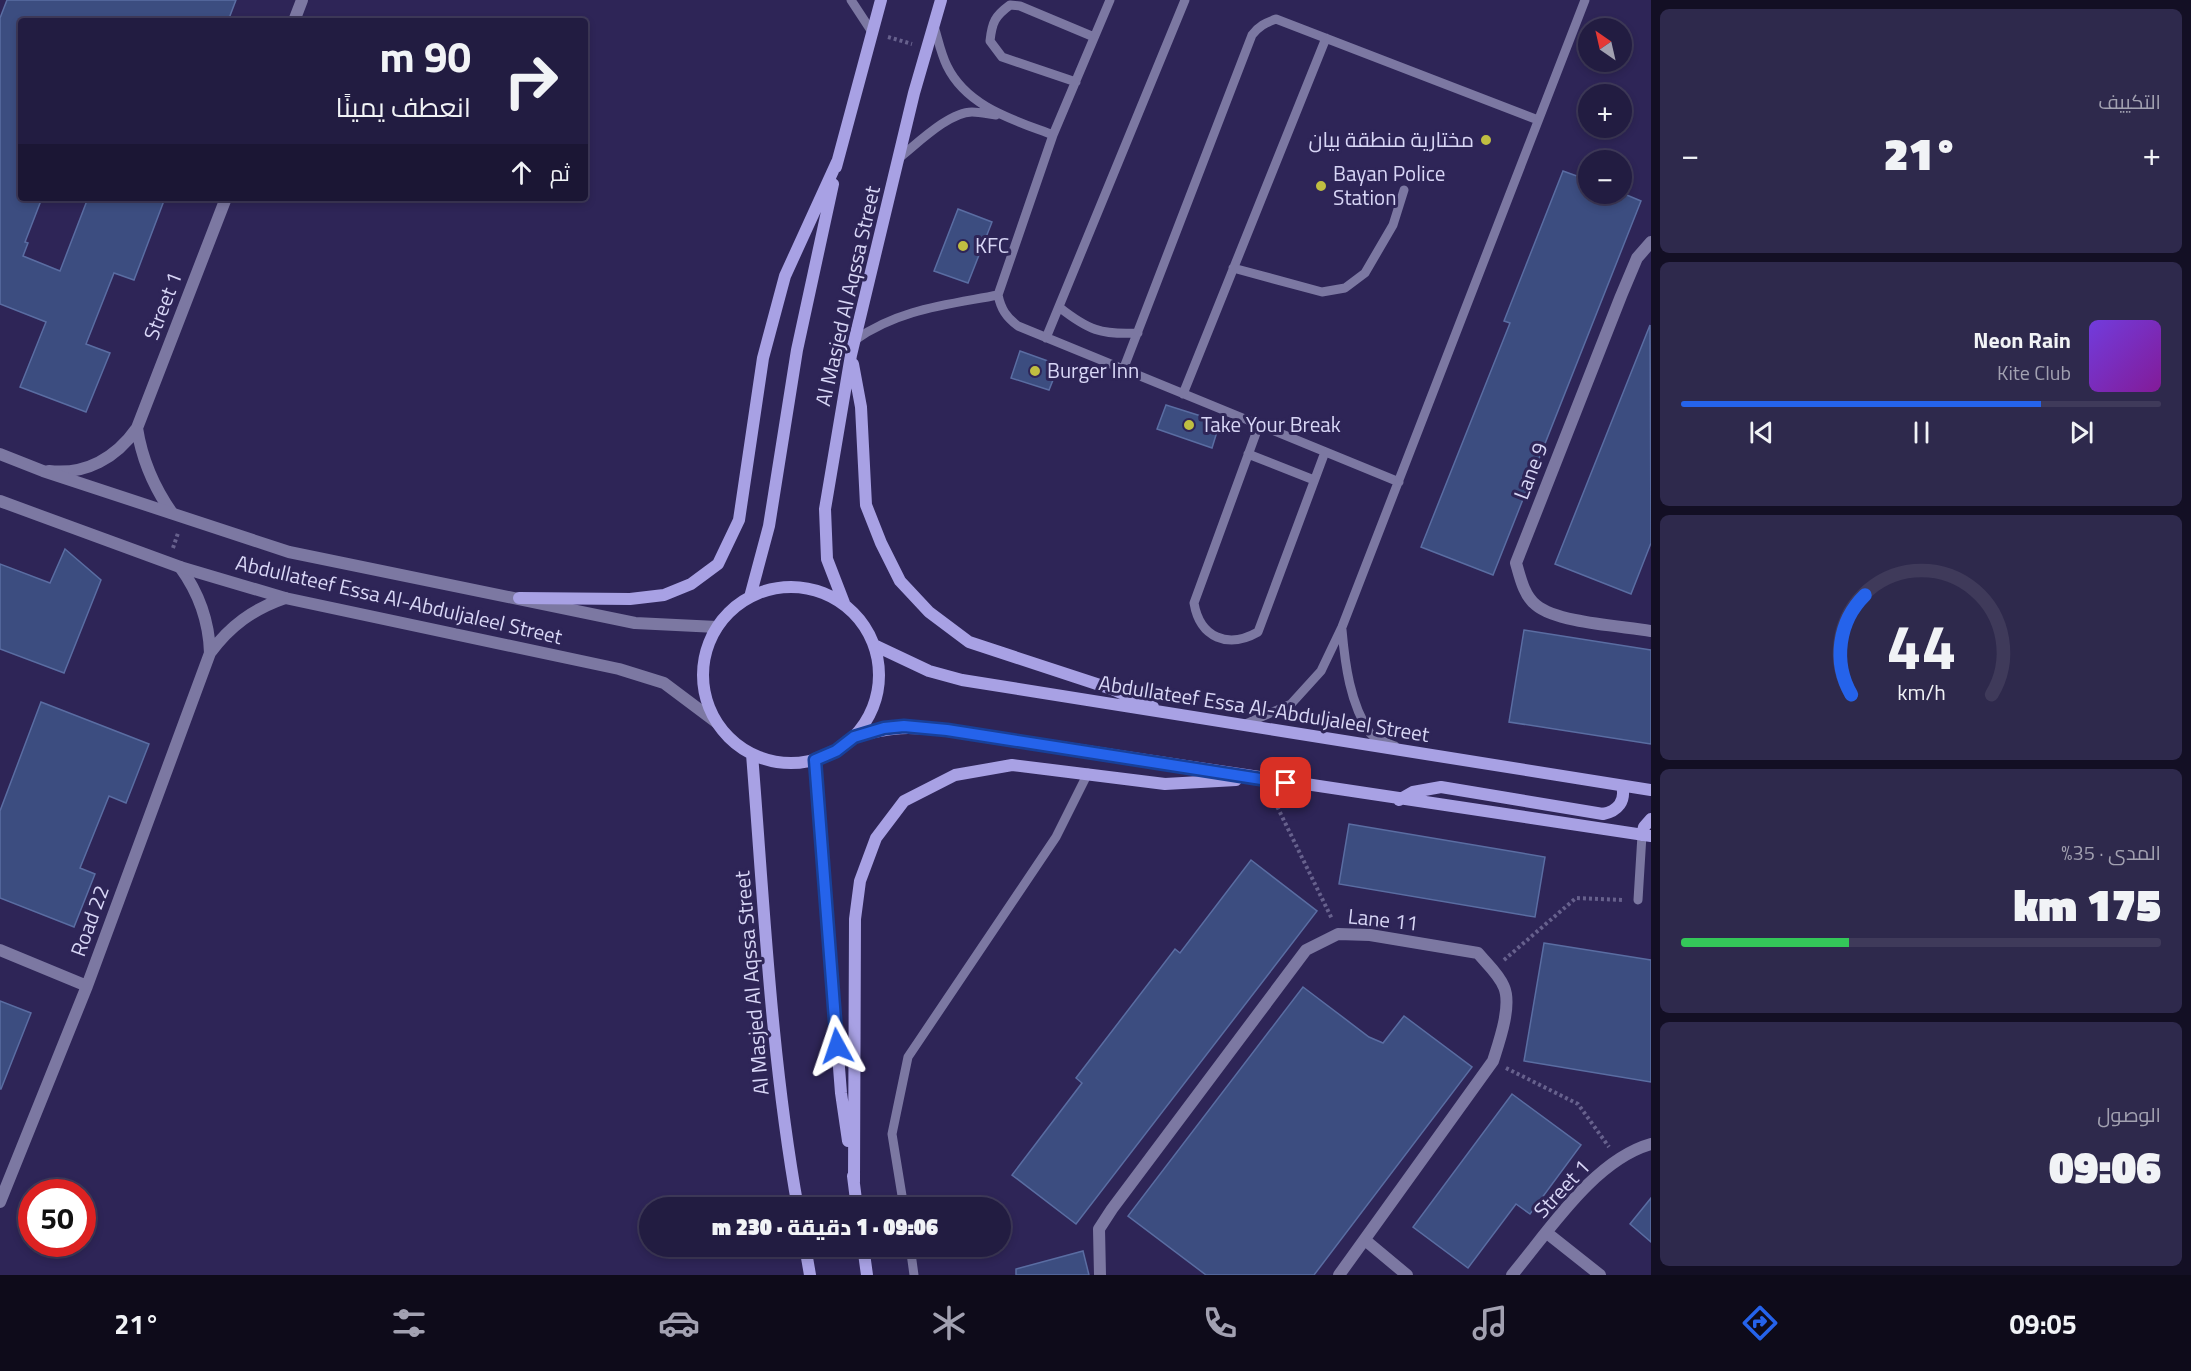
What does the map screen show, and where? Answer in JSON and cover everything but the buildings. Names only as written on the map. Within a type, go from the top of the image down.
[{"type":"main road","name":"Al Masjed Al Aqssa Street","points":[[750,597],[770,526],[797,350],[837,162],[881,0]]},
{"type":"main road","name":"Al Masjed Al Aqssa Street","points":[[844,603],[826,560],[825,509],[851,355],[914,93],[941,0]]},
{"type":"main road","points":[[519,598],[630,599],[664,595],[691,584],[718,564],[739,520],[763,358],[785,276],[837,162]]},
{"type":"main road","points":[[851,355],[861,407],[866,505],[881,543],[900,581],[929,612],[969,642],[1112,689],[1171,715]]},
{"type":"main road","points":[[798,586],[822,591],[844,603],[863,622],[876,646],[880,679],[873,710],[854,737],[836,751],[815,760],[794,763],[772,761],[752,754],[732,740],[716,722],[706,699],[703,674],[706,650],[717,627],[731,610],[750,597],[773,588],[798,586]]},
{"type":"main road","name":"Abdullateef Essa Al-Abduljaleel Street","points":[[876,646],[929,671],[962,681],[1651,790]]},
{"type":"main road","points":[[854,737],[884,728],[904,726],[939,730],[1647,836],[1644,827],[1651,819]]},
{"type":"main road","name":"Al Masjed Al Aqssa Street","points":[[752,754],[775,1022],[788,1150],[796,1197]]},
{"type":"main road","points":[[815,760],[841,1093],[856,1197]]},
{"type":"main road","points":[[854,1182],[855,919],[860,881],[876,838],[904,801],[955,776],[1012,765],[1165,784],[1264,779]]},
{"type":"main road","points":[[1399,800],[1413,792],[1441,787],[1603,814],[1621,804],[1624,792],[1622,786]]},
{"type":"main road","points":[[807,1257],[810,1275]]},
{"type":"main road","points":[[865,1257],[867,1275]]},
{"type":"street","points":[[295,18],[302,0]]},
{"type":"street","name":"Street 1","points":[[43,471],[72,471],[99,463],[121,447],[137,428],[225,201]]},
{"type":"street","name":"Lane 9","points":[[1651,242],[1637,258],[1621,296],[1516,563],[1522,586],[1535,605],[1556,616],[1651,631]]},
{"type":"street","points":[[137,428],[147,471],[158,493],[178,516]]},
{"type":"street","name":"Abdullateef Essa Al-Abduljaleel Street","points":[[0,454],[43,471],[110,491],[289,552],[634,623],[717,627]]},
{"type":"street","name":"Abdullateef Essa Al-Abduljaleel Street","points":[[0,501],[174,565],[285,598],[619,669],[664,683],[716,722]]},
{"type":"street","name":"Road 22","points":[[174,565],[189,580],[203,609],[210,652]]},
{"type":"street","name":"Road 22","points":[[0,1202],[87,986],[210,652],[243,618],[270,603],[285,598]]},
{"type":"street","name":"Lane 11","points":[[1100,1275],[1099,1229],[1306,950],[1338,934],[1370,935],[1478,953],[1504,987],[1507,1005],[1493,1061],[1339,1275]]},
{"type":"street","points":[[0,950],[87,986]]},
{"type":"street","name":"Street 1","points":[[1512,1275],[1590,1180],[1634,1149],[1651,1144]]},
{"type":"street","points":[[1547,1233],[1600,1275]]},
{"type":"street","points":[[1365,1240],[1407,1275]]},
{"type":"lane","points":[[851,0],[872,32]]},
{"type":"lane","points":[[1110,0],[1053,135],[998,295],[1007,318],[1017,327],[1399,482]]},
{"type":"lane","points":[[1046,338],[1185,0]]},
{"type":"lane","points":[[1243,725],[1291,704],[1321,671],[1342,627],[1585,0]]},
{"type":"lane","points":[[1076,82],[1002,57],[990,41],[991,29],[998,15],[1010,5],[1020,6],[1094,37]]},
{"type":"lane","points":[[1123,370],[1252,35],[1258,27],[1276,19],[1538,120]]},
{"type":"lane","points":[[934,26],[947,67],[975,100],[999,115],[1053,135]]},
{"type":"lane","points":[[1182,394],[1326,38]]},
{"type":"lane","points":[[900,158],[934,130],[960,115],[970,112],[999,115]]},
{"type":"lane","points":[[1233,268],[1322,292],[1346,288],[1365,273],[1393,225],[1404,190]]},
{"type":"lane","points":[[855,340],[900,316],[998,295]]},
{"type":"lane","points":[[1059,307],[1077,322],[1093,329],[1112,334],[1138,333]]},
{"type":"lane","points":[[1259,425],[1194,603],[1200,623],[1217,637],[1238,640],[1258,632],[1325,452]]},
{"type":"lane","points":[[1248,453],[1314,480]]},
{"type":"lane","points":[[1342,627],[1344,660],[1353,698],[1371,735],[1404,751]]},
{"type":"lane","points":[[902,1197],[892,1134],[908,1057],[1056,837],[1088,773]]},
{"type":"lane","points":[[1638,900],[1647,836]]},
{"type":"lane","points":[[912,1257],[914,1275]]},
{"type":"path","points":[[872,32],[928,47]]},
{"type":"path","points":[[174,565],[178,516]]},
{"type":"path","points":[[1264,779],[1338,934]]},
{"type":"path","points":[[1492,970],[1576,898],[1638,900]]},
{"type":"path","points":[[1493,1061],[1578,1104],[1619,1160]]},
{"type":"place","name":"مختارية منطقة بيان","points":[[1486,140]]},
{"type":"place","name":"Bayan Police Station","points":[[1321,186]]},
{"type":"place","name":"KFC","points":[[963,246]]},
{"type":"place","name":"Burger Inn","points":[[1035,371]]},
{"type":"place","name":"Take Your Break","points":[[1189,425]]},
{"type":"route","points":[[837,1046],[815,760],[836,751],[854,737],[884,728],[904,726],[947,730],[1286,783]]}]
